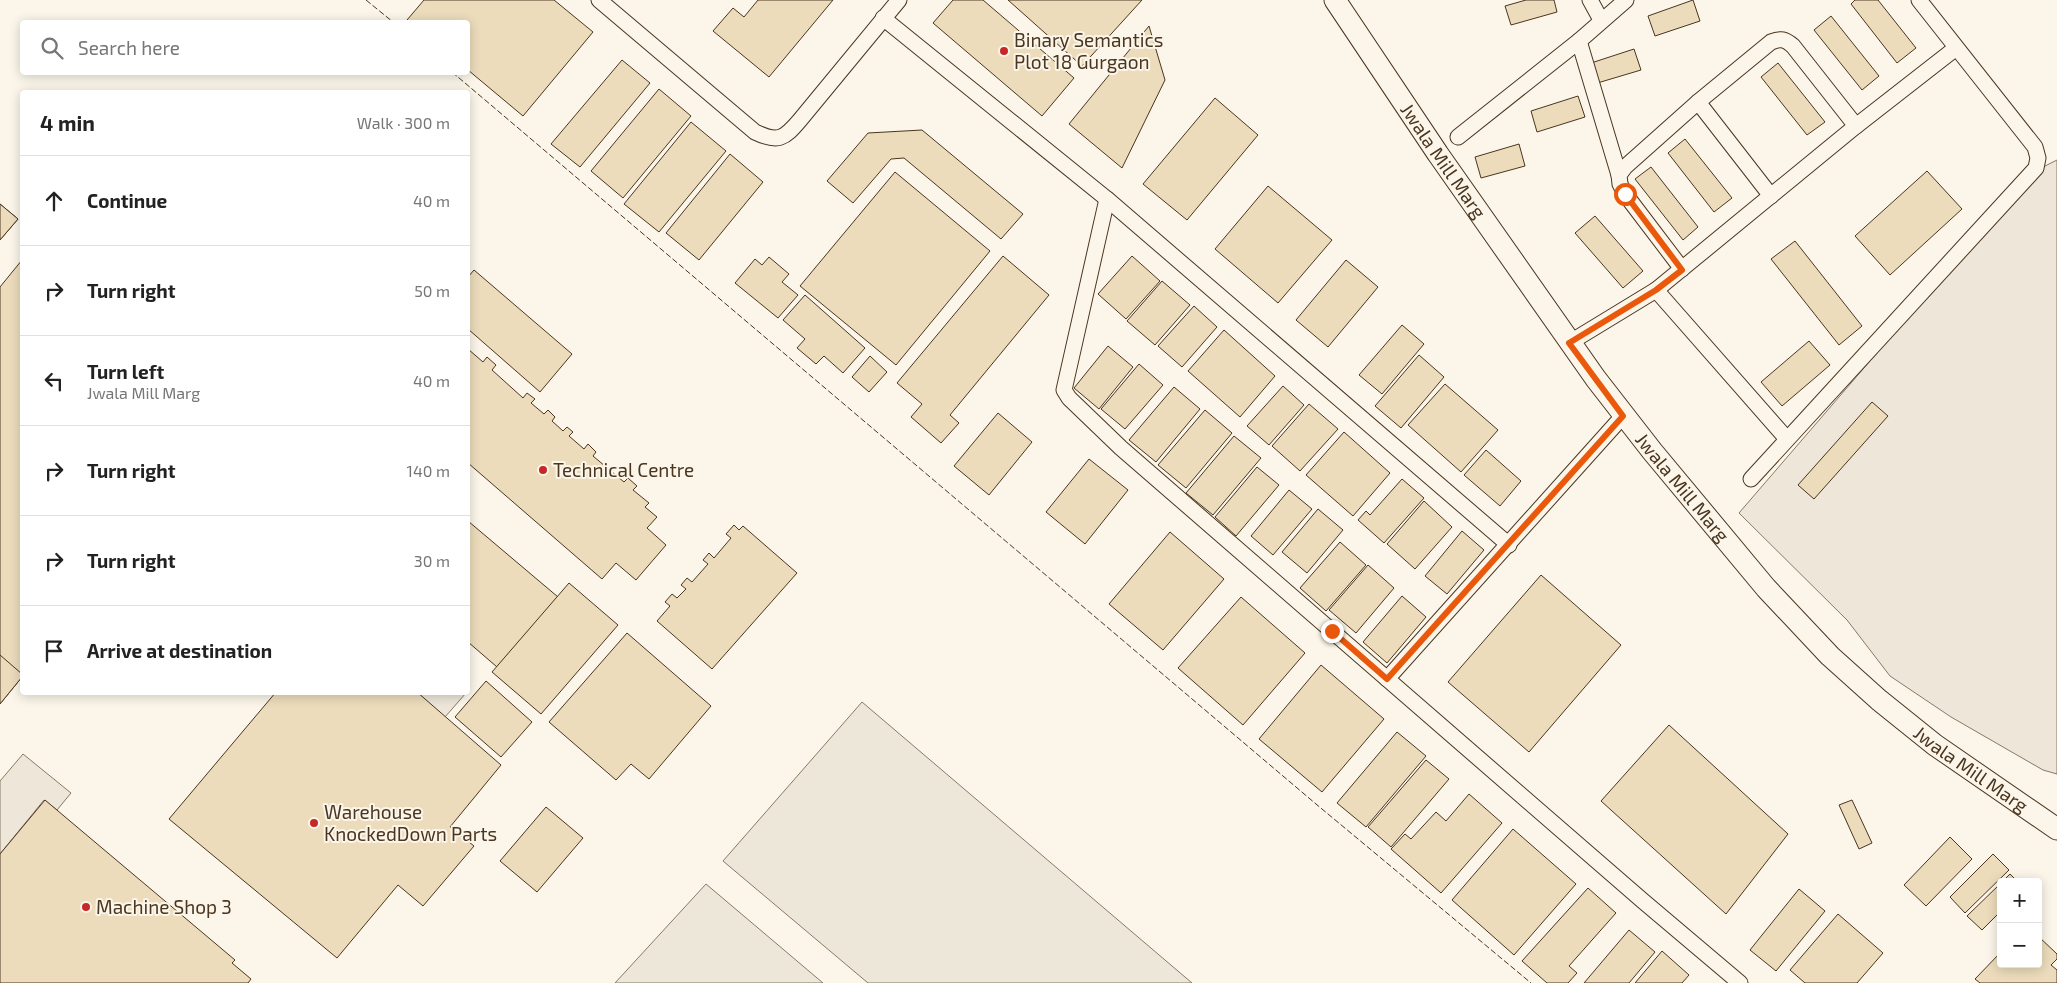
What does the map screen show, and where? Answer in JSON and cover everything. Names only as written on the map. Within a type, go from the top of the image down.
[{"type":"street","points":[[599,0],[755,132],[768,138],[780,138],[791,131],[883,18],[900,0]]},
{"type":"street","name":"Jwala Mill Marg","points":[[1335,0],[1438,154],[1569,343],[1623,416],[1766,588],[1830,656],[1879,700],[1935,745],[2057,829]]},
{"type":"street","points":[[1590,0],[1602,20]]},
{"type":"street","points":[[1458,137],[1626,0]]},
{"type":"street","points":[[1751,479],[2036,168],[2038,158],[2035,147],[1956,48],[1923,1]]},
{"type":"street","points":[[883,18],[1107,199],[1509,545]]},
{"type":"street","points":[[1619,176],[1625,167],[1698,102],[1771,42],[1779,39],[1786,40],[1793,46],[1856,126]]},
{"type":"street","points":[[1578,41],[1620,184],[1625,194],[1682,270]]},
{"type":"street","points":[[1569,343],[1656,290],[1856,126],[1956,48]]},
{"type":"street","points":[[1698,102],[1771,196]]},
{"type":"street","points":[[1107,199],[1064,390],[1069,398],[1120,448],[1740,983]]},
{"type":"street","points":[[1656,290],[1787,439]]},
{"type":"street","points":[[1387,679],[1623,416]]},
{"type":"shaded area","points":[[2057,160],[2057,774],[2043,770],[1951,717],[1890,676],[1847,620],[1739,513],[1895,332],[2045,166]]},
{"type":"shaded area","points":[[419,695],[464,695],[445,717]]},
{"type":"shaded area","points":[[862,702],[1192,983],[868,983],[723,861]]},
{"type":"shaded area","points":[[23,754],[71,793],[57,810],[44,800],[0,854],[0,781]]},
{"type":"shaded area","points":[[706,884],[823,983],[615,983]]},
{"type":"building","points":[[424,0],[554,0],[593,32],[523,116],[470,72],[470,20],[407,20]]},
{"type":"building","points":[[758,0],[833,0],[769,77],[713,31],[733,8],[744,17]]},
{"type":"building","name":"Binary Semantics Plot 18 Gurgaon","points":[[953,0],[983,0],[1074,78],[1042,116],[933,23]]},
{"type":"building","points":[[1008,0],[1142,0],[1082,66]]},
{"type":"building","points":[[1526,0],[1554,0],[1557,12],[1511,25],[1505,6]]},
{"type":"building","points":[[1693,0],[1700,21],[1655,36],[1648,16]]},
{"type":"building","points":[[1855,0],[1878,0],[1916,48],[1897,63],[1851,4]]},
{"type":"building","points":[[1831,16],[1879,76],[1862,90],[1814,30]]},
{"type":"building","points":[[1149,26],[1165,80],[1122,168],[1069,124]]},
{"type":"building","points":[[1634,49],[1641,70],[1594,84],[1588,64]]},
{"type":"building","points":[[622,60],[650,83],[580,167],[551,144]]},
{"type":"building","points":[[1778,63],[1825,122],[1807,135],[1761,77]]},
{"type":"building","points":[[659,89],[691,116],[623,198],[591,171]]},
{"type":"building","points":[[1578,96],[1585,117],[1537,132],[1531,111]]},
{"type":"building","points":[[1215,98],[1258,135],[1187,220],[1143,184]]},
{"type":"building","points":[[691,122],[726,151],[659,232],[624,204]]},
{"type":"building","points":[[922,130],[1023,214],[1001,239],[904,158],[891,159],[853,203],[827,181],[868,133]]},
{"type":"building","points":[[1685,139],[1732,198],[1714,212],[1668,153]]},
{"type":"building","points":[[1519,144],[1525,166],[1481,178],[1475,157]]},
{"type":"building","points":[[730,154],[763,182],[699,260],[666,233]]},
{"type":"building","points":[[1651,167],[1698,227],[1683,240],[1635,179]]},
{"type":"building","points":[[1927,171],[1962,209],[1890,275],[1855,236]]},
{"type":"building","points":[[895,172],[990,251],[896,365],[800,286]]},
{"type":"building","points":[[1268,186],[1332,240],[1278,303],[1215,249]]},
{"type":"building","points":[[0,204],[18,219],[0,240]]},
{"type":"building","points":[[0,204],[18,219],[0,240]]},
{"type":"building","points":[[1595,216],[1643,271],[1623,288],[1575,233]]},
{"type":"building","points":[[1795,241],[1862,326],[1839,345],[1771,259]]},
{"type":"building","points":[[1003,256],[1049,295],[950,415],[959,423],[941,443],[911,417],[922,404],[897,383]]},
{"type":"building","points":[[1132,256],[1160,281],[1126,319],[1098,294]]},
{"type":"building","points":[[769,257],[789,274],[782,282],[798,295],[778,318],[735,283],[755,259],[762,265]]},
{"type":"building","points":[[1346,260],[1378,287],[1328,347],[1296,320]]},
{"type":"building","points":[[20,262],[20,679],[0,704],[0,287]]},
{"type":"building","points":[[474,270],[572,354],[540,392],[470,331],[470,275]]},
{"type":"building","points":[[1162,281],[1190,305],[1155,345],[1127,321]]},
{"type":"building","points":[[805,295],[865,348],[843,373],[824,356],[816,364],[797,348],[805,339],[783,320]]},
{"type":"building","points":[[1194,306],[1217,327],[1182,367],[1158,346]]},
{"type":"building","points":[[1402,325],[1424,344],[1382,394],[1359,375]]},
{"type":"building","points":[[1224,330],[1275,376],[1240,417],[1188,371]]},
{"type":"building","points":[[1809,341],[1830,365],[1782,406],[1761,382]]},
{"type":"building","points":[[1108,346],[1133,367],[1099,409],[1074,388]]},
{"type":"building","name":"Technical Centre","points":[[470,351],[483,362],[487,357],[496,365],[492,370],[523,398],[527,393],[535,399],[531,403],[544,414],[548,410],[555,417],[552,421],[563,431],[567,427],[573,432],[569,436],[584,449],[588,444],[596,452],[593,456],[624,482],[628,478],[637,486],[633,490],[649,503],[645,507],[657,517],[647,528],[666,545],[636,580],[616,563],[602,579],[470,465]]},
{"type":"building","points":[[1419,355],[1444,377],[1401,428],[1375,406]]},
{"type":"building","points":[[870,356],[887,372],[869,392],[852,377]]},
{"type":"building","points":[[1139,364],[1163,385],[1125,429],[1101,409]]},
{"type":"building","points":[[1445,384],[1498,430],[1461,472],[1408,425]]},
{"type":"building","points":[[1283,386],[1304,405],[1269,445],[1247,426]]},
{"type":"building","points":[[1174,387],[1200,409],[1156,462],[1129,440]]},
{"type":"building","points":[[1872,402],[1888,416],[1814,499],[1798,485]]},
{"type":"building","points":[[1309,404],[1338,429],[1300,471],[1272,446]]},
{"type":"building","points":[[1205,410],[1232,433],[1186,488],[1158,465]]},
{"type":"building","points":[[998,413],[1032,442],[989,495],[954,466]]},
{"type":"building","points":[[1344,432],[1390,473],[1353,516],[1306,475]]},
{"type":"building","points":[[1234,436],[1261,458],[1213,515],[1186,493]]},
{"type":"building","points":[[1486,450],[1521,481],[1500,506],[1464,475]]},
{"type":"building","points":[[1089,459],[1128,490],[1085,544],[1046,512]]},
{"type":"building","points":[[1257,467],[1279,485],[1236,536],[1215,517]]},
{"type":"building","points":[[1402,479],[1424,498],[1384,543],[1358,520],[1366,511],[1370,515]]},
{"type":"building","points":[[1289,490],[1312,509],[1273,555],[1251,536]]},
{"type":"building","points":[[1424,501],[1452,527],[1415,569],[1387,544]]},
{"type":"building","points":[[1318,509],[1343,530],[1307,573],[1282,552]]},
{"type":"building","points":[[470,523],[558,597],[497,667],[470,644]]},
{"type":"building","points":[[734,525],[739,530],[743,526],[797,573],[712,669],[657,621],[670,606],[665,602],[672,594],[677,598],[686,589],[681,585],[687,578],[692,582],[708,564],[703,560],[709,553],[714,558],[731,538],[726,534]]},
{"type":"building","points":[[1462,531],[1484,550],[1447,594],[1425,576]]},
{"type":"building","points":[[1170,532],[1224,579],[1163,650],[1109,604]]},
{"type":"building","points":[[1340,542],[1366,565],[1326,611],[1300,588]]},
{"type":"building","points":[[1368,565],[1394,588],[1356,633],[1329,610]]},
{"type":"building","points":[[1541,575],[1621,645],[1529,752],[1448,682]]},
{"type":"building","points":[[569,583],[618,625],[541,714],[492,672]]},
{"type":"building","points":[[1402,596],[1426,617],[1387,663],[1363,642]]},
{"type":"building","points":[[1241,597],[1305,653],[1243,725],[1178,668]]},
{"type":"building","points":[[627,633],[711,706],[649,779],[631,764],[616,780],[549,722]]},
{"type":"building","points":[[0,655],[20,672],[20,679],[0,704]]},
{"type":"building","points":[[1321,665],[1384,719],[1322,792],[1259,739]]},
{"type":"building","points":[[486,681],[532,722],[501,757],[455,717]]},
{"type":"building","name":"Warehouse KnockedDown Parts","points":[[273,695],[420,695],[501,765],[450,827],[474,846],[423,906],[398,885],[337,958],[169,819]]},
{"type":"building","points":[[1669,725],[1788,834],[1726,914],[1601,801]]},
{"type":"building","points":[[1397,732],[1426,756],[1366,827],[1337,803]]},
{"type":"building","points":[[1426,760],[1449,779],[1391,847],[1368,827]]},
{"type":"building","points":[[1469,794],[1502,823],[1441,893],[1391,849],[1405,834],[1411,839],[1436,812],[1446,821]]},
{"type":"building","name":"Machine Shop 3","points":[[45,800],[235,960],[232,963],[251,979],[248,983],[0,983],[0,854]]},
{"type":"building","points":[[1852,800],[1872,843],[1859,849],[1839,805]]},
{"type":"building","points":[[546,807],[583,838],[537,892],[500,861]]},
{"type":"building","points":[[1513,829],[1576,884],[1514,955],[1452,900]]},
{"type":"building","points":[[1950,837],[1972,859],[1926,906],[1904,885]]},
{"type":"building","points":[[1993,854],[2009,870],[2001,878],[1997,878],[1997,882],[1965,913],[1950,897]]},
{"type":"building","points":[[2010,874],[2014,878],[2006,878]]},
{"type":"building","points":[[1997,887],[1997,915],[1982,930],[1967,916]]},
{"type":"building","points":[[1588,888],[1616,913],[1569,966],[1577,973],[1568,983],[1547,983],[1522,961]]},
{"type":"building","points":[[1799,889],[1825,911],[1776,971],[1750,950]]},
{"type":"building","points":[[1838,914],[1883,953],[1857,983],[1805,983],[1790,970]]},
{"type":"building","points":[[1629,930],[1655,952],[1629,983],[1584,983]]},
{"type":"building","points":[[2042,940],[2057,954],[2057,959],[2051,965],[2057,970],[2057,983],[1980,983],[1975,979],[1997,956],[1997,968],[2042,968]]},
{"type":"building","points":[[1662,951],[1689,975],[1682,983],[1635,983]]},
{"type":"fence","points":[[366,0],[391,20]]},
{"type":"fence","points":[[456,75],[1316,804],[1531,983]]},
{"type":"place","name":"Binary Semantics Plot 18 Gurgaon","points":[[1004,51]]},
{"type":"place","name":"Technical Centre","points":[[543,470]]},
{"type":"place","name":"Warehouse KnockedDown Parts","points":[[314,823]]},
{"type":"place","name":"Machine Shop 3","points":[[86,907]]},
{"type":"route","points":[[1332,631],[1387,679],[1623,416],[1569,343],[1656,290],[1682,270],[1625,194]]}]
